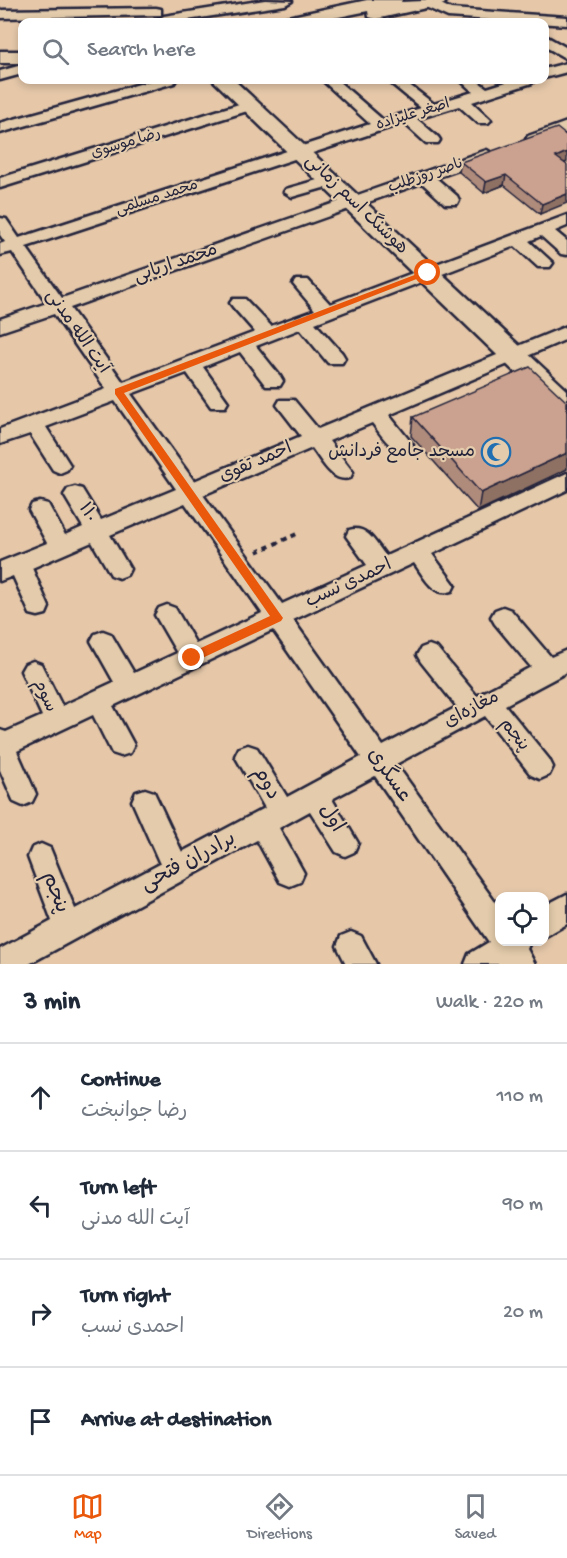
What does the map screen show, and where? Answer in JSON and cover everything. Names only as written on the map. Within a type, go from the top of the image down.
[{"type":"street","points":[[309,18],[393,0]]},
{"type":"street","points":[[144,1],[162,18]]},
{"type":"street","points":[[0,14],[162,18],[285,1]]},
{"type":"street","points":[[354,18],[432,1],[448,14],[516,18]]},
{"type":"street","points":[[549,20],[567,21]]},
{"type":"street","points":[[549,42],[567,55]]},
{"type":"street","points":[[0,47],[18,47]]},
{"type":"street","points":[[0,57],[18,57]]},
{"type":"street","points":[[549,72],[567,67]]},
{"type":"street","points":[[0,76],[18,70]]},
{"type":"street","points":[[0,128],[155,84]]},
{"type":"street","name":"هوشنگ اسم زمانی","points":[[228,84],[567,406]]},
{"type":"street","points":[[334,84],[380,125]]},
{"type":"street","points":[[399,84],[431,109]]},
{"type":"street","points":[[472,84],[484,93]]},
{"type":"street","name":"اصغر علیزاده","points":[[299,150],[514,84]]},
{"type":"street","points":[[460,100],[483,120]]},
{"type":"street","name":"رضا موسوی","points":[[0,183],[252,105]]},
{"type":"street","points":[[406,117],[432,140]]},
{"type":"street","points":[[523,142],[567,127]]},
{"type":"street","name":"محمد مسلمی","points":[[8,247],[299,150]]},
{"type":"street","name":"ناصر روزطلب","points":[[353,202],[501,150]]},
{"type":"street","points":[[425,177],[451,200]]},
{"type":"street","points":[[292,192],[330,180]]},
{"type":"street","name":"محمد اربابی","points":[[0,326],[353,202]]},
{"type":"street","points":[[1,433],[34,424],[567,220]]},
{"type":"street","name":"آیت‌ الله مدنی","points":[[0,223],[8,247],[58,305],[278,618]]},
{"type":"street","points":[[543,229],[567,250]]},
{"type":"street","points":[[517,239],[544,263]]},
{"type":"street","points":[[302,284],[327,312]]},
{"type":"street","points":[[239,303],[267,334]]},
{"type":"street","points":[[303,321],[335,358]]},
{"type":"street","name":"احمد تقوی","points":[[9,568],[567,332]]},
{"type":"street","points":[[244,344],[273,381]]},
{"type":"street","points":[[190,364],[218,402]]},
{"type":"street","points":[[287,405],[343,472]]},
{"type":"street","points":[[375,413],[403,445]]},
{"type":"street","points":[[34,424],[60,465]]},
{"type":"street","name":"احمدی نسب","points":[[1,745],[278,618],[567,481]]},
{"type":"street","name":"۱۱۰","points":[[75,495],[98,530],[119,569]]},
{"type":"street","points":[[40,510],[60,546]]},
{"type":"street","points":[[357,536],[382,568]]},
{"type":"street","points":[[418,552],[444,585]]},
{"type":"street","points":[[9,568],[39,607]]},
{"type":"street","points":[[167,615],[192,658]]},
{"type":"street","points":[[504,617],[561,666]]},
{"type":"street","name":"عسگری","points":[[278,618],[495,924]]},
{"type":"street","points":[[103,641],[129,687]]},
{"type":"street","name":"پنجم","points":[[429,655],[540,767]]},
{"type":"street","name":"مغازه‌ای","points":[[378,761],[561,666]]},
{"type":"street","name":"سوم","points":[[33,671],[56,720]]},
{"type":"street","points":[[98,701],[121,745]]},
{"type":"street","points":[[1,745],[24,794]]},
{"type":"street","name":"دوم","points":[[248,756],[272,818]]},
{"type":"street","name":"برادران فتحی","points":[[0,964],[378,761]]},
{"type":"street","name":"اول","points":[[315,795],[345,843]]},
{"type":"street","points":[[145,801],[176,870]]},
{"type":"street","points":[[272,818],[290,873]]},
{"type":"street","name":"پنجم","points":[[41,857],[68,928]]},
{"type":"street","points":[[549,920],[567,908]]},
{"type":"street","points":[[479,964],[508,946]]},
{"type":"path","points":[[238,562],[299,532]]},
{"type":"building","points":[[557,128],[567,136],[567,152],[556,157],[567,165],[567,194],[542,204],[506,175],[486,182],[461,162]]},
{"type":"building","name":"مسجد جامع فردانش","points":[[530,367],[567,402],[567,453],[481,493],[413,417]]},
{"type":"place","name":"مسجد جامع فردانش","points":[[496,452]]},
{"type":"route","points":[[192,658],[278,618],[118,392],[428,273]]}]
